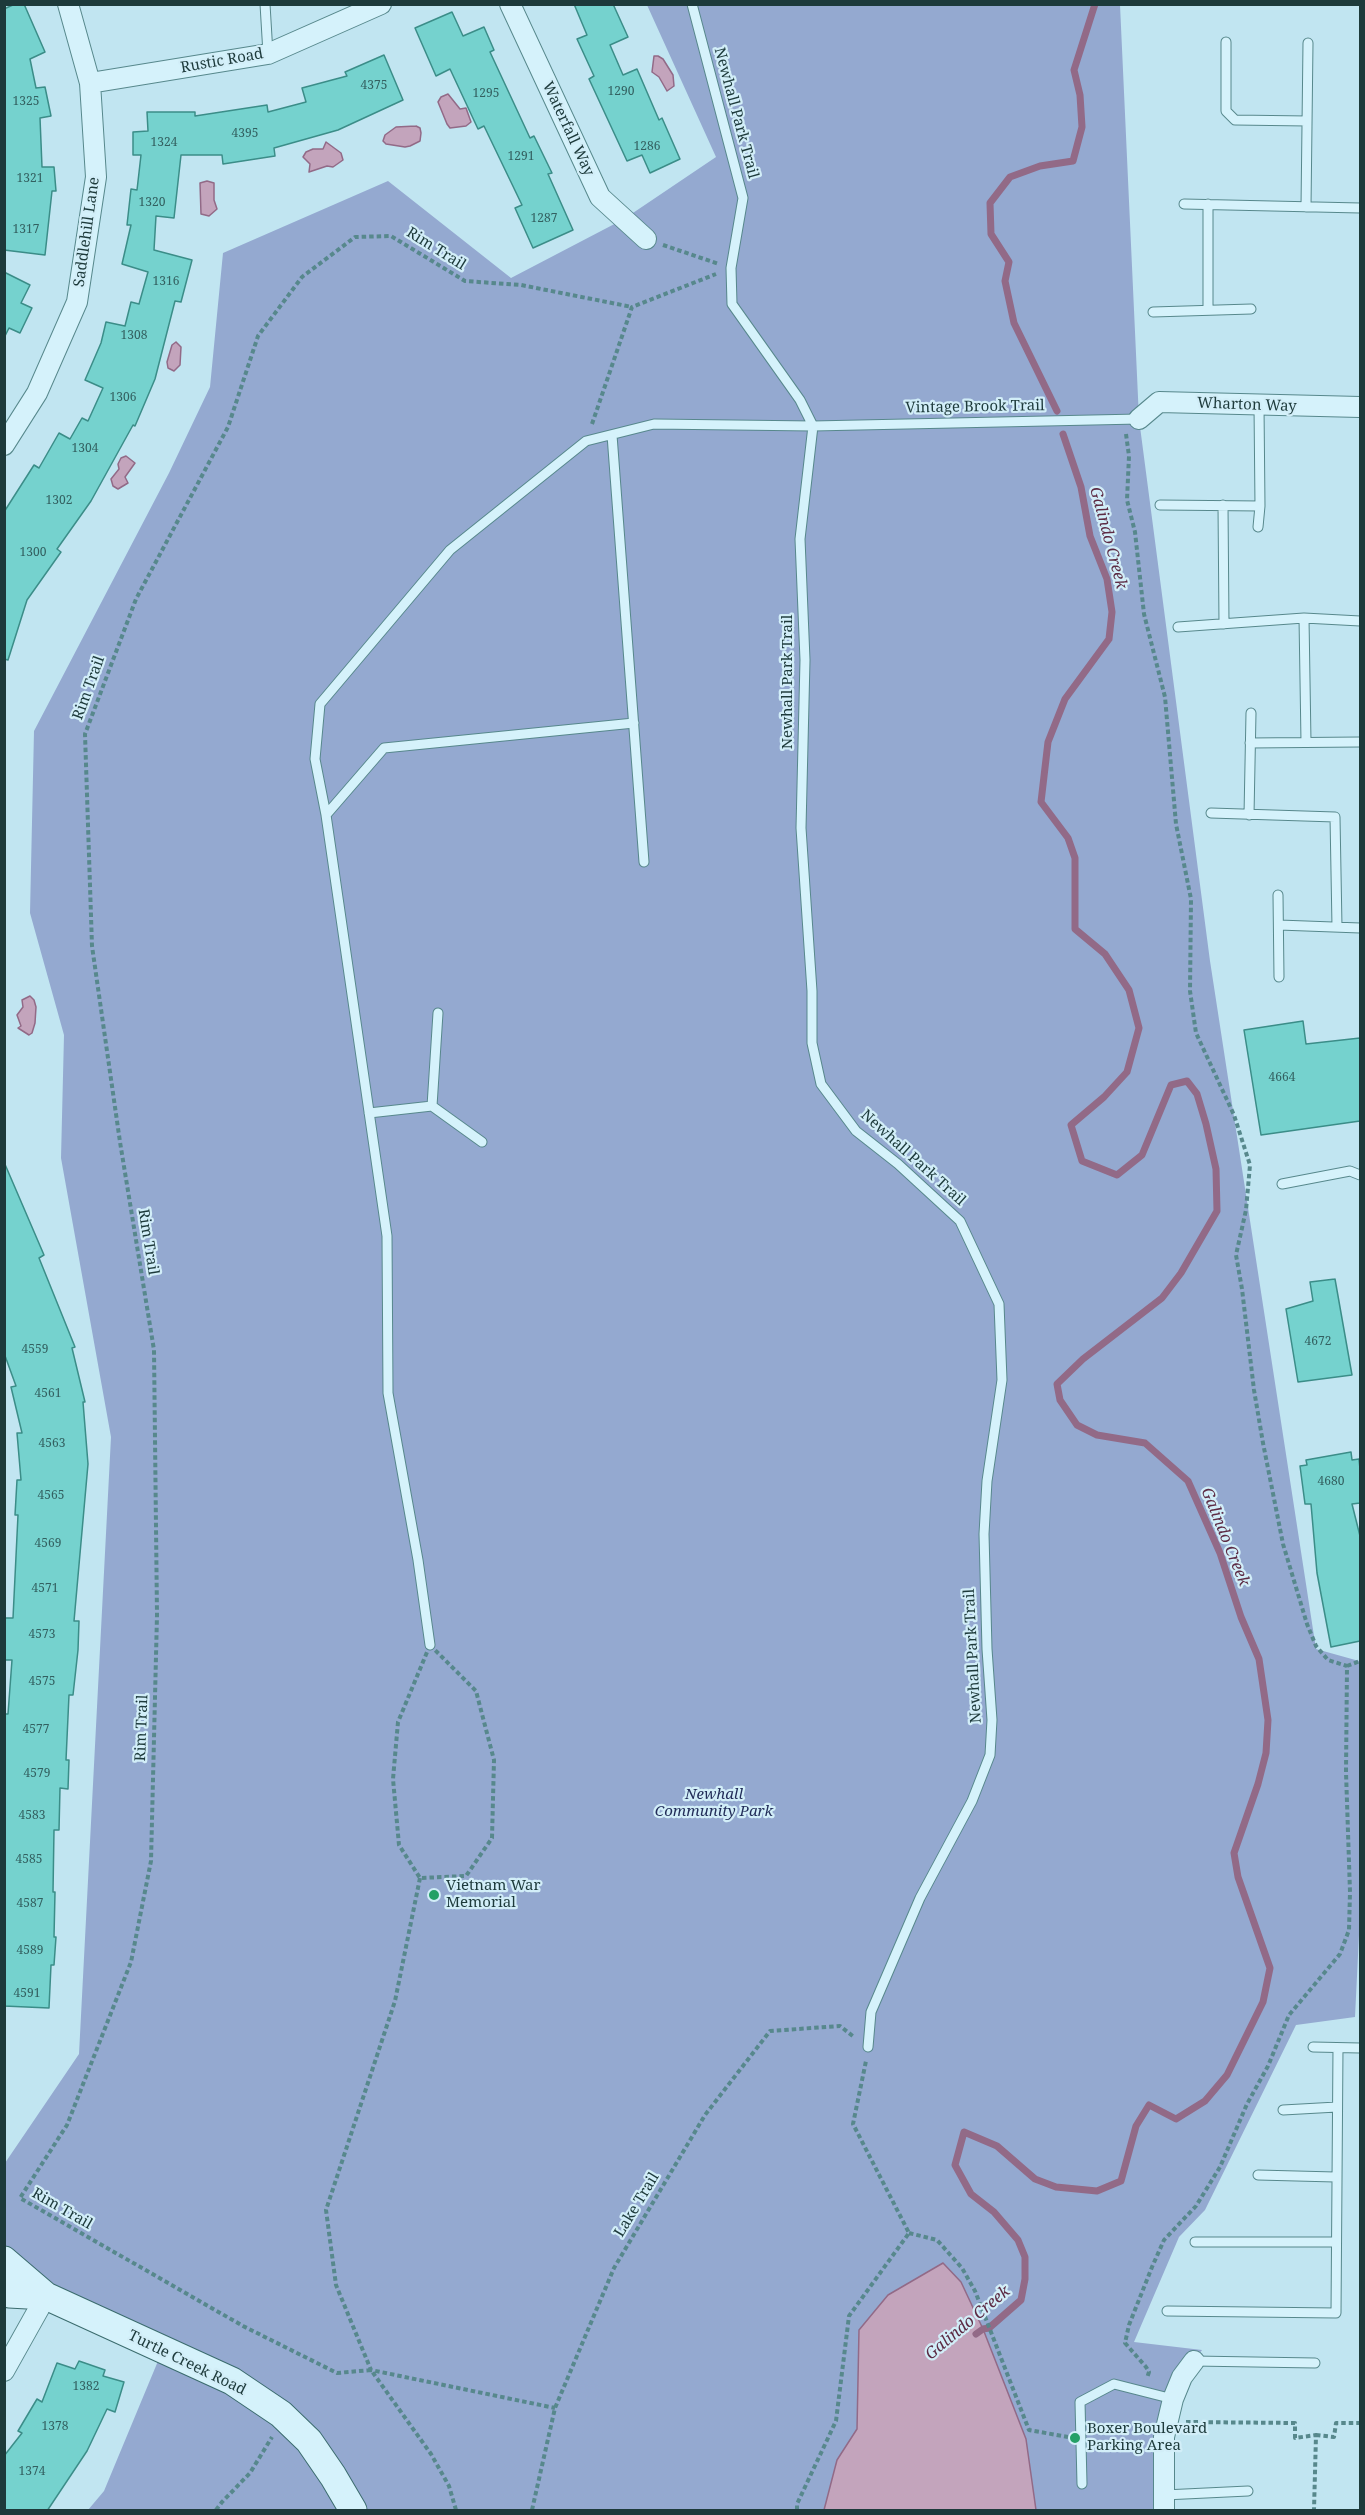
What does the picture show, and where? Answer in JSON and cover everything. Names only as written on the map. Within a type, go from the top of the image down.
[{"type":"street","name":"Saddlehill Lane","points":[[4,445],[37,393],[76,302],[96,177],[90,83],[68,4]]},
{"type":"street","name":"Rustic Road","points":[[90,83],[268,54],[381,4]]},
{"type":"street","name":"Waterfall Way","points":[[510,4],[600,197],[646,239]]},
{"type":"street","name":"Wharton Way","points":[[1132,419],[1159,402],[1360,407]]},
{"type":"street","name":"Turtle Creek Road","points":[[4,2260],[14,2266],[46,2296],[232,2381],[281,2414],[309,2441],[353,2511]]},
{"type":"street","name":"Turtle Creek Road","points":[[4,2291],[9,2294],[46,2296]]},
{"type":"street","points":[[4,2371],[46,2296]]},
{"type":"street","points":[[1164,2503],[1164,2437],[1173,2399],[1182,2377],[1194,2361]]},
{"type":"lane","points":[[265,4],[268,54]]},
{"type":"lane","name":"Newhall Park Trail","points":[[692,4],[743,198],[731,268],[732,304],[800,400],[813,426],[800,539],[805,660],[801,828],[812,991],[812,1043],[822,1084],[856,1131],[898,1164],[960,1221],[999,1304],[1002,1380],[987,1481],[984,1534],[987,1649],[992,1720],[990,1755],[972,1801],[920,1898],[871,2012],[868,2047]]},
{"type":"lane","points":[[1226,42],[1226,111],[1235,120],[1307,122]]},
{"type":"lane","points":[[1306,207],[1308,43]]},
{"type":"lane","points":[[1184,204],[1360,208]]},
{"type":"lane","points":[[1208,204],[1208,310]]},
{"type":"lane","points":[[1153,312],[1251,309]]},
{"type":"lane","points":[[1258,527],[1260,506],[1259,406]]},
{"type":"lane","name":"Vintage Brook Trail","points":[[586,441],[654,424],[813,426],[1132,419]]},
{"type":"lane","points":[[612,435],[644,862]]},
{"type":"lane","points":[[430,1646],[418,1560],[388,1393],[387,1236],[326,815],[315,759],[320,704],[450,550],[586,441]]},
{"type":"lane","points":[[1160,505],[1260,506]]},
{"type":"lane","points":[[1223,505],[1224,624]]},
{"type":"lane","points":[[1304,618],[1306,742]]},
{"type":"lane","points":[[1178,627],[1304,618],[1360,621]]},
{"type":"lane","points":[[1249,815],[1251,712]]},
{"type":"lane","points":[[326,815],[384,748],[634,723]]},
{"type":"lane","points":[[1250,743],[1360,742]]},
{"type":"lane","points":[[1211,813],[1335,818],[1336,927]]},
{"type":"lane","points":[[1278,895],[1279,977]]},
{"type":"lane","points":[[1279,925],[1360,928]]},
{"type":"lane","points":[[432,1106],[438,1014]]},
{"type":"lane","points":[[369,1113],[432,1106],[482,1142]]},
{"type":"lane","points":[[1282,1184],[1350,1170],[1360,1175]]},
{"type":"lane","points":[[1313,2047],[1360,2048]]},
{"type":"lane","points":[[1167,2311],[1336,2313],[1335,2177],[1338,2048]]},
{"type":"lane","points":[[1283,2110],[1337,2107]]},
{"type":"lane","points":[[1258,2175],[1335,2177]]},
{"type":"lane","points":[[1195,2242],[1335,2242]]},
{"type":"lane","points":[[1194,2361],[1315,2363]]},
{"type":"lane","points":[[1082,2484],[1080,2402],[1114,2384],[1173,2399]]},
{"type":"lane","points":[[1164,2503],[1248,2491]]},
{"type":"path","name":"Rim Trail","points":[[371,2370],[337,2373],[233,2320],[20,2198],[67,2125],[131,1962],[151,1861],[157,1615],[154,1350],[118,1131],[92,946],[85,734],[135,598],[228,427],[258,336],[302,278],[355,237],[391,236],[465,281],[521,285],[632,307]]},
{"type":"path","points":[[646,239],[731,268]]},
{"type":"path","points":[[586,441],[632,307],[731,268]]},
{"type":"path","points":[[1132,419],[1127,500],[1135,532],[1144,614],[1165,697],[1176,824],[1191,899],[1190,991],[1196,1033],[1234,1115],[1250,1166],[1246,1210],[1236,1255],[1263,1443],[1283,1544],[1316,1646],[1328,1660],[1347,1666],[1360,1660]]},
{"type":"path","points":[[420,1878],[466,1876],[492,1838],[494,1760],[476,1691],[430,1646],[398,1722],[393,1779],[399,1845],[420,1878],[395,2001],[326,2210],[336,2285],[371,2370],[431,2454],[449,2486],[456,2511]]},
{"type":"path","points":[[1142,2391],[1149,2372],[1125,2343],[1152,2267],[1164,2241],[1196,2206],[1220,2167],[1247,2104],[1268,2066],[1289,2015],[1340,1954],[1349,1930],[1347,1666]]},
{"type":"path","name":"Lake Trail","points":[[532,2511],[555,2408],[614,2268],[705,2115],[770,2031],[840,2026],[868,2047]]},
{"type":"path","points":[[868,2047],[853,2124],[909,2233],[936,2240],[962,2268],[975,2291],[1029,2430],[1080,2439]]},
{"type":"path","points":[[797,2511],[797,2504],[836,2421],[849,2316],[909,2233]]},
{"type":"path","points":[[371,2370],[555,2408]]},
{"type":"path","points":[[216,2511],[256,2464],[268,2445],[281,2414]]},
{"type":"path","points":[[1168,2422],[1295,2423],[1295,2438],[1316,2435],[1334,2437],[1336,2423],[1360,2423]]},
{"type":"path","points":[[1314,2511],[1316,2435]]},
{"type":"green space","name":"Newhall Community Park","points":[[647,5],[1120,5],[1139,419],[1210,961],[1316,1649],[1359,1661],[1359,1935],[1355,2017],[1296,2025],[1205,2210],[1179,2237],[1134,2342],[1202,2350],[1182,2377],[1164,2510],[88,2510],[104,2491],[163,2349],[5,2260],[5,2163],[79,2054],[111,1437],[61,1158],[64,1035],[30,913],[34,731],[169,473],[210,387],[223,253],[388,181],[511,278],[624,219],[716,157]]},
{"type":"water","points":[[654,56],[663,59],[673,75],[674,86],[667,91],[659,77],[652,72]]},
{"type":"water","points":[[448,94],[460,109],[466,108],[471,122],[466,126],[450,128],[447,124],[438,102],[441,97]]},
{"type":"water","points":[[416,126],[420,128],[420,141],[410,146],[386,144],[383,141],[385,135],[396,127]]},
{"type":"water","points":[[326,142],[341,153],[343,160],[333,167],[327,166],[309,172],[310,164],[303,157],[306,152],[313,149],[323,149]]},
{"type":"water","points":[[207,181],[214,183],[214,200],[217,209],[209,216],[201,214],[200,183]]},
{"type":"water","points":[[176,342],[181,347],[180,365],[174,371],[168,368],[167,362],[172,345]]},
{"type":"water","points":[[126,456],[135,463],[125,477],[128,483],[118,489],[113,486],[111,479],[119,469],[118,464],[121,458]]},
{"type":"water","points":[[30,996],[36,1007],[35,1023],[29,1035],[18,1028],[21,1026],[17,1015],[23,1007],[22,1000]]},
{"type":"water","points":[[943,2263],[961,2282],[983,2329],[1026,2439],[1036,2510],[824,2510],[837,2460],[857,2429],[859,2330],[888,2295]]},
{"type":"building","points":[[15,4],[24,4],[45,52],[30,59],[36,88],[45,87],[51,116],[40,118],[42,167],[54,167],[56,191],[52,191],[45,255],[4,250],[4,9]]},
{"type":"building","points":[[574,4],[613,4],[628,37],[610,45],[623,75],[637,69],[659,120],[662,118],[680,159],[650,173],[642,155],[627,161],[589,79],[594,76],[577,39],[587,35]]},
{"type":"building","points":[[452,12],[463,36],[484,27],[494,50],[490,52],[530,138],[534,136],[552,173],[548,174],[573,230],[533,248],[515,208],[522,205],[484,126],[478,129],[450,69],[436,76],[415,28]]},
{"type":"building","points":[[384,55],[403,100],[338,130],[274,148],[275,156],[223,164],[222,155],[181,155],[174,218],[156,216],[154,250],[192,260],[181,302],[175,301],[155,379],[135,426],[133,425],[91,501],[57,549],[61,552],[27,600],[8,660],[4,659],[4,512],[34,465],[39,468],[59,433],[70,439],[82,418],[88,421],[103,388],[85,380],[101,343],[106,322],[125,326],[131,302],[139,304],[148,272],[122,264],[131,225],[127,225],[131,189],[137,190],[141,155],[133,155],[133,132],[148,131],[147,112],[195,112],[195,116],[267,105],[268,112],[306,102],[302,88],[347,76],[345,72]]},
{"type":"building","points":[[4,272],[30,285],[21,303],[32,308],[20,333],[9,328],[4,338]]},
{"type":"building","points":[[1303,1021],[1306,1044],[1360,1038],[1360,1121],[1261,1135],[1244,1030]]},
{"type":"building","points":[[4,1162],[44,1255],[39,1258],[75,1347],[72,1348],[85,1402],[83,1402],[88,1464],[74,1621],[79,1621],[78,1650],[73,1695],[69,1695],[66,1760],[69,1760],[68,1789],[60,1788],[59,1830],[54,1830],[53,1892],[55,1892],[54,1937],[56,1937],[54,1965],[51,1965],[49,2008],[4,2006],[4,1714],[8,1714],[12,1660],[4,1660],[4,1618],[13,1618],[18,1515],[15,1515],[17,1480],[21,1480],[17,1433],[22,1433],[11,1387],[16,1386],[4,1353]]},
{"type":"building","points":[[1335,1279],[1352,1375],[1298,1382],[1286,1309],[1313,1301],[1310,1282]]},
{"type":"building","points":[[1351,1452],[1352,1460],[1359,1459],[1360,1469],[1360,1503],[1352,1504],[1360,1536],[1360,1641],[1331,1647],[1317,1573],[1311,1504],[1305,1504],[1300,1466],[1307,1465],[1306,1460]]},
{"type":"building","points":[[79,2361],[105,2370],[103,2376],[124,2382],[115,2412],[107,2409],[87,2451],[47,2511],[4,2511],[4,2456],[22,2433],[18,2431],[37,2399],[42,2402],[57,2363],[75,2369]]},
{"type":"waterway","name":"Galindo Creek","points":[[1057,411],[1014,323],[1005,281],[1009,262],[991,234],[990,203],[1010,177],[1040,166],[1073,161],[1082,127],[1080,95],[1074,70],[1095,4]]},
{"type":"waterway","name":"Galindo Creek","points":[[976,2334],[989,2328],[1021,2300],[1025,2279],[1025,2257],[1018,2240],[994,2212],[971,2194],[955,2165],[964,2132],[997,2146],[1035,2179],[1056,2187],[1097,2191],[1121,2181],[1136,2126],[1149,2105],[1176,2119],[1205,2101],[1227,2075],[1263,2002],[1270,1968],[1238,1877],[1234,1853],[1258,1784],[1266,1753],[1268,1720],[1259,1659],[1241,1617],[1220,1553],[1188,1481],[1145,1443],[1097,1435],[1077,1425],[1060,1400],[1057,1384],[1083,1359],[1162,1298],[1181,1273],[1217,1211],[1216,1169],[1206,1124],[1197,1094],[1187,1081],[1171,1085],[1142,1155],[1117,1175],[1082,1161],[1071,1125],[1104,1097],[1127,1072],[1139,1028],[1129,990],[1105,954],[1075,929],[1075,858],[1068,838],[1041,802],[1048,742],[1065,699],[1109,639],[1112,612],[1107,579],[1090,536],[1081,487],[1063,434]]},
{"type":"place","name":"Vietnam War Memorial","points":[[434,1895]]},
{"type":"place","name":"Boxer Boulevard Parking Area","points":[[1075,2438]]}]
